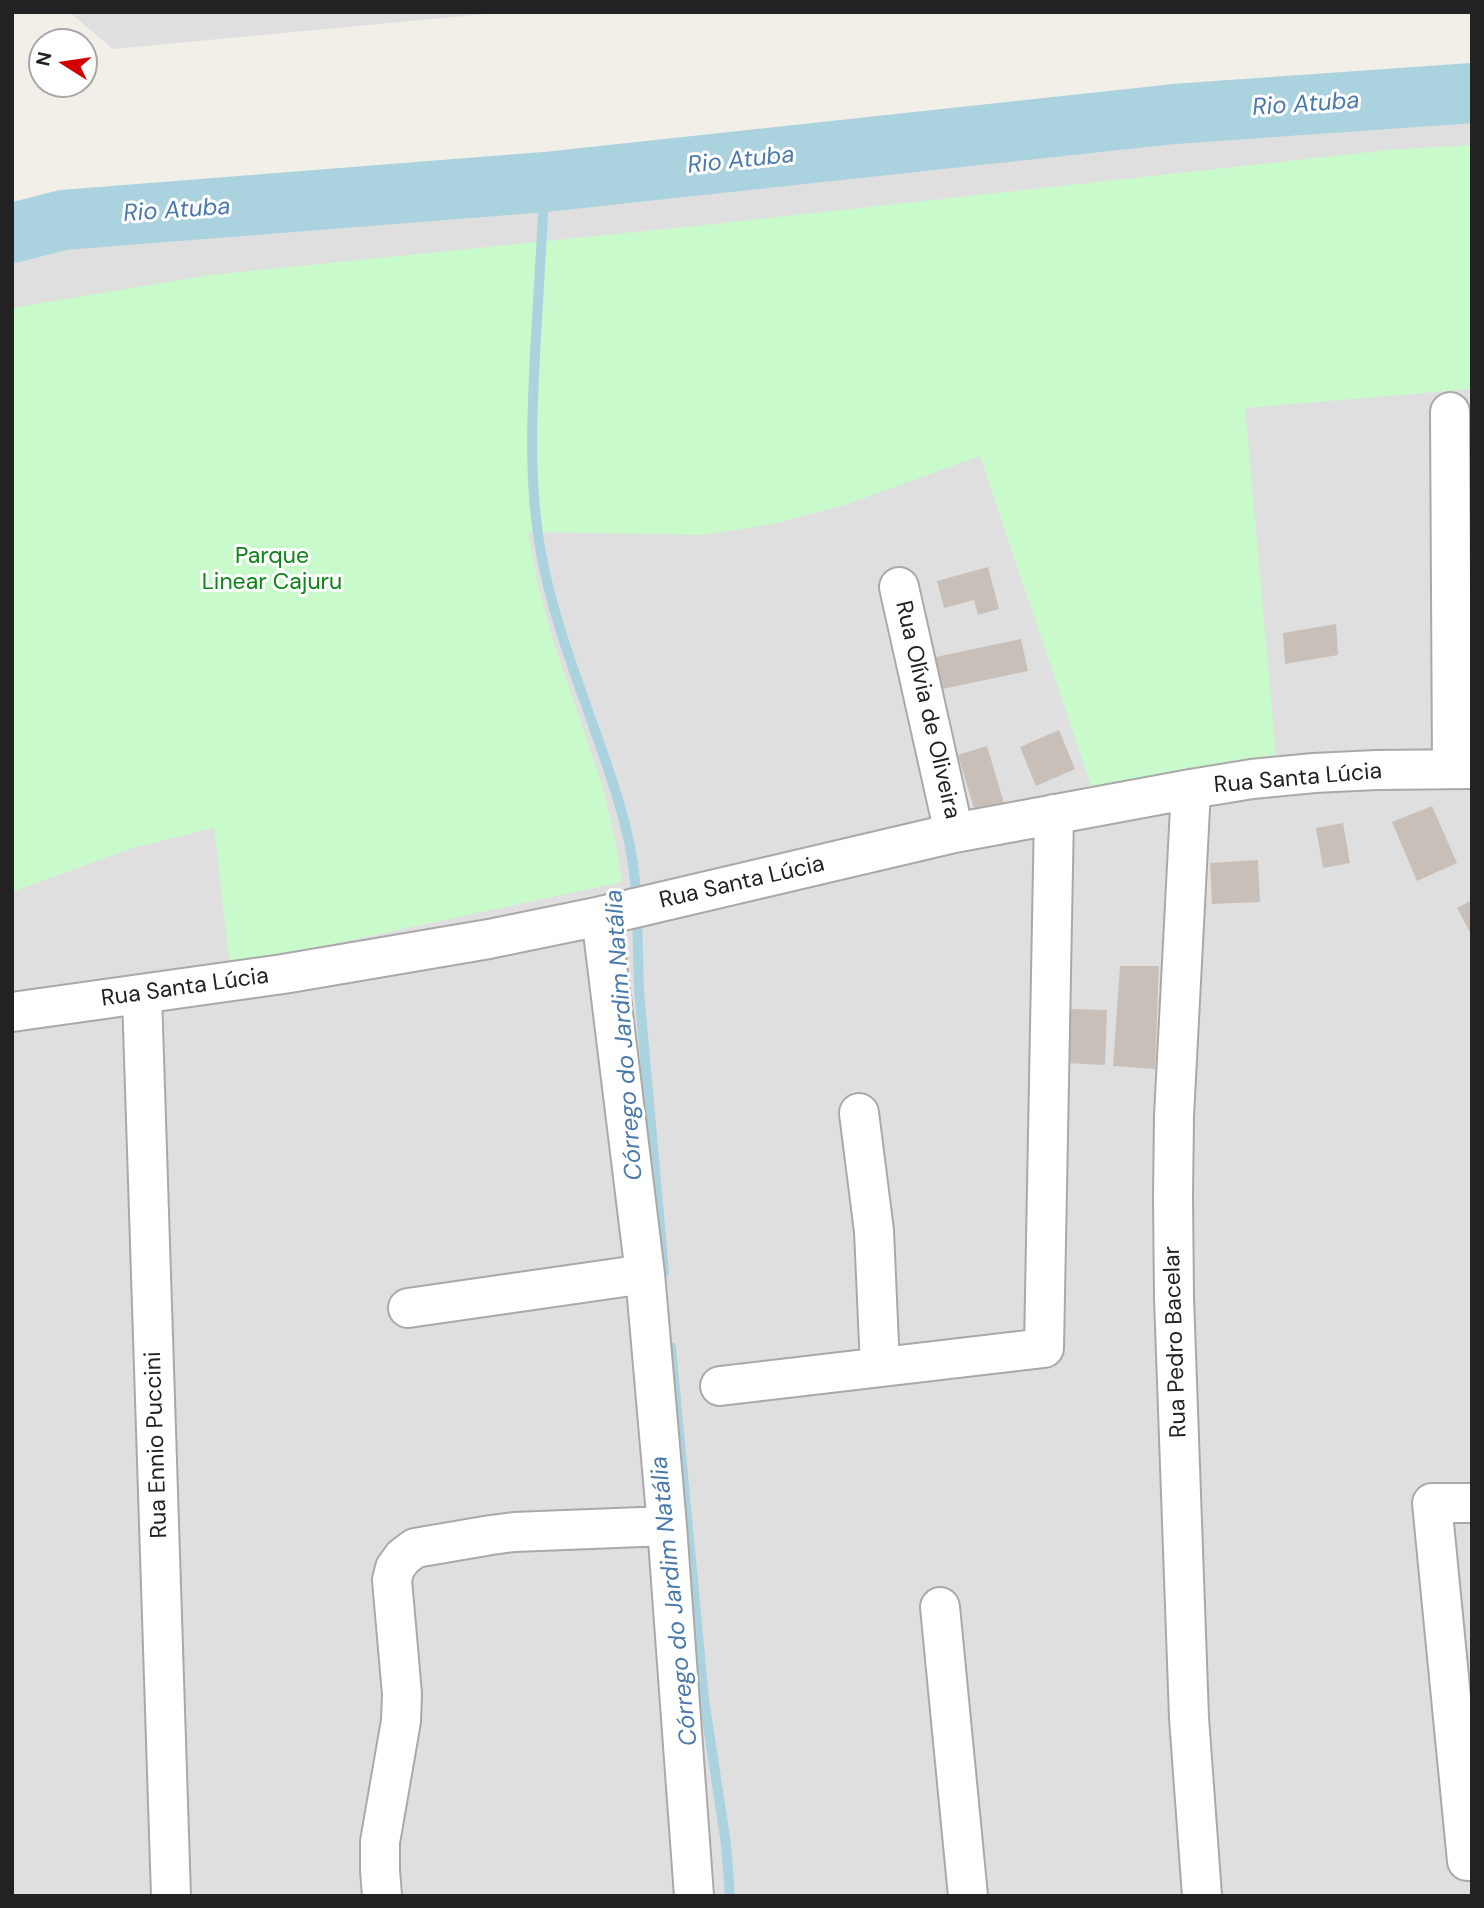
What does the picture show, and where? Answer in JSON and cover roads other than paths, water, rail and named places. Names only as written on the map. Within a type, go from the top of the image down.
[{"type":"street","points":[[1450,412],[1462,769]]},
{"type":"street","name":"Rua Olívia de Oliveira","points":[[899,587],[954,833]]},
{"type":"street","name":"Rua Santa Lúcia","points":[[12,1012],[142,995],[390,956],[601,916],[954,833],[1191,789],[1314,773],[1462,769]]},
{"type":"street","name":"Rua Pedro Bacelar","points":[[1191,789],[1174,1116],[1173,1197],[1189,1718],[1202,1896]]},
{"type":"street","points":[[720,1386],[1044,1348],[1054,814]]},
{"type":"street","points":[[601,916],[645,1274],[694,1896]]},
{"type":"street","name":"Rua Ennio Puccini","points":[[142,995],[171,1896]]},
{"type":"street","points":[[859,1113],[874,1231],[880,1367]]},
{"type":"street","points":[[408,1308],[645,1274]]},
{"type":"street","points":[[1470,1861],[1461,1679],[1432,1503],[1472,1503]]},
{"type":"street","points":[[382,1896],[380,1842],[401,1721],[402,1694],[392,1580],[395,1568],[403,1557],[415,1548],[491,1535],[667,1527]]},
{"type":"street","points":[[940,1607],[968,1896]]},
{"type":"waterway","name":"Rio Atuba","points":[[12,233],[63,220],[545,182],[1174,114],[1472,93]]},
{"type":"waterway","name":"Córrego do Jardim Natália","points":[[545,182],[532,417],[537,526],[546,578],[559,626],[624,820],[636,899]]},
{"type":"waterway","name":"Córrego do Jardim Natália","points":[[637,914],[639,990],[664,1272]]},
{"type":"waterway","name":"Córrego do Jardim Natália","points":[[671,1347],[704,1699],[726,1844],[730,1896]]},
{"type":"park label","name":"Parque Linear Cajuru","points":[[272,570]]}]
